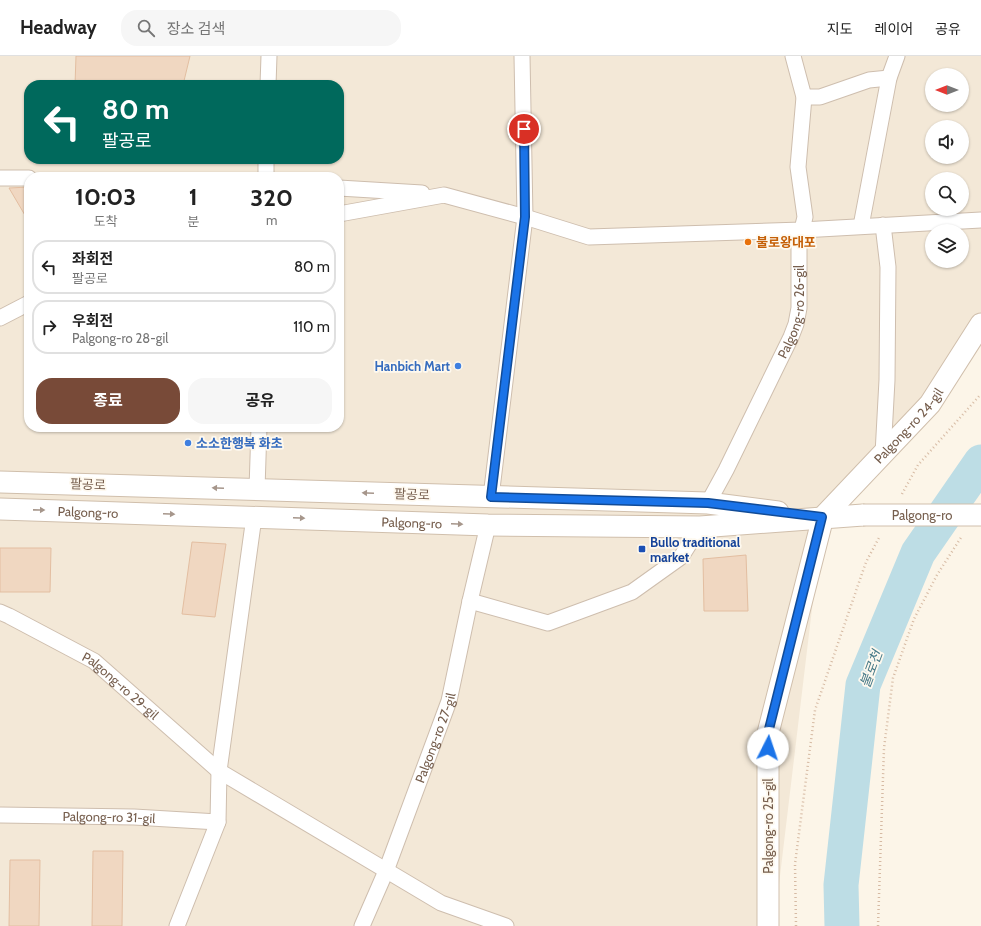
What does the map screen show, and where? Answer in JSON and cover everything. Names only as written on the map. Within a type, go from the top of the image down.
[{"type":"main road","name":"Palgong-ro 24-gil","points":[[822,517],[930,404],[981,324]]},
{"type":"main road","name":"팔공로","points":[[0,482],[708,503],[822,517]]},
{"type":"main road","name":"Palgong-ro","points":[[0,509],[488,525],[700,527],[863,515],[981,515]]},
{"type":"main road","name":"Palgong-ro 25-gil","points":[[768,926],[768,733],[822,517]]},
{"type":"street","points":[[268,80],[269,56]]},
{"type":"street","points":[[491,497],[525,217],[522,56]]},
{"type":"street","name":"Palgong-ro 26-gil","points":[[708,503],[726,470],[791,338],[796,324],[799,308],[799,242],[805,217],[798,167],[804,97],[793,56]]},
{"type":"street","points":[[862,226],[889,78],[897,56]]},
{"type":"street","points":[[804,97],[820,97],[869,80],[889,78]]},
{"type":"street","points":[[0,178],[24,178]]},
{"type":"street","points":[[344,188],[444,195],[525,217],[589,237],[802,230],[981,220]]},
{"type":"street","points":[[344,213],[444,195]]},
{"type":"street","points":[[883,225],[888,267],[887,380],[883,454]]},
{"type":"street","points":[[0,318],[24,306]]},
{"type":"street","points":[[257,489],[259,432]]},
{"type":"street","points":[[177,926],[218,822],[220,771],[254,517]]},
{"type":"street","name":"Palgong-ro 27-gil","points":[[362,926],[386,871],[450,701],[470,601],[488,525]]},
{"type":"street","points":[[470,601],[548,623],[632,592],[682,557],[700,527]]},
{"type":"street","name":"Palgong-ro 29-gil","points":[[5,614],[94,661],[220,771],[386,871]]},
{"type":"street","name":"Palgong-ro 31-gil","points":[[0,815],[134,817],[218,822]]},
{"type":"street","points":[[386,871],[441,903],[506,926]]},
{"type":"path","points":[[899,500],[918,465],[981,394]]},
{"type":"path","points":[[878,926],[884,748],[893,678],[914,619],[937,576],[965,532]]},
{"type":"path","points":[[796,926],[795,864],[815,710],[866,562],[881,535]]},
{"type":"shaded area","points":[[0,56],[981,56],[981,324],[930,404],[823,517],[774,926],[0,926]]},
{"type":"building","points":[[76,56],[190,56],[184,80],[75,80]]},
{"type":"building","points":[[24,187],[24,214],[9,188]]},
{"type":"building","points":[[192,542],[226,544],[215,617],[182,614]]},
{"type":"building","points":[[0,548],[51,548],[50,592],[0,592]]},
{"type":"building","points":[[746,555],[748,611],[704,611],[703,559]]},
{"type":"building","points":[[93,851],[123,851],[122,926],[92,926]]},
{"type":"building","points":[[10,860],[40,860],[39,926],[9,926]]},
{"type":"waterway","name":"불로천","points":[[842,926],[841,885],[863,685],[918,553],[981,462]]},
{"type":"place","name":"불로왕대포","points":[[748,242]]},
{"type":"place","name":"Hanbich Mart","points":[[458,366]]},
{"type":"place","name":"소소한행복 화초","points":[[188,443]]},
{"type":"place","name":"Bullo traditional market","points":[[642,549]]},
{"type":"route","points":[[524,129],[525,217],[491,497],[708,503],[822,517],[768,733],[768,748]]}]
